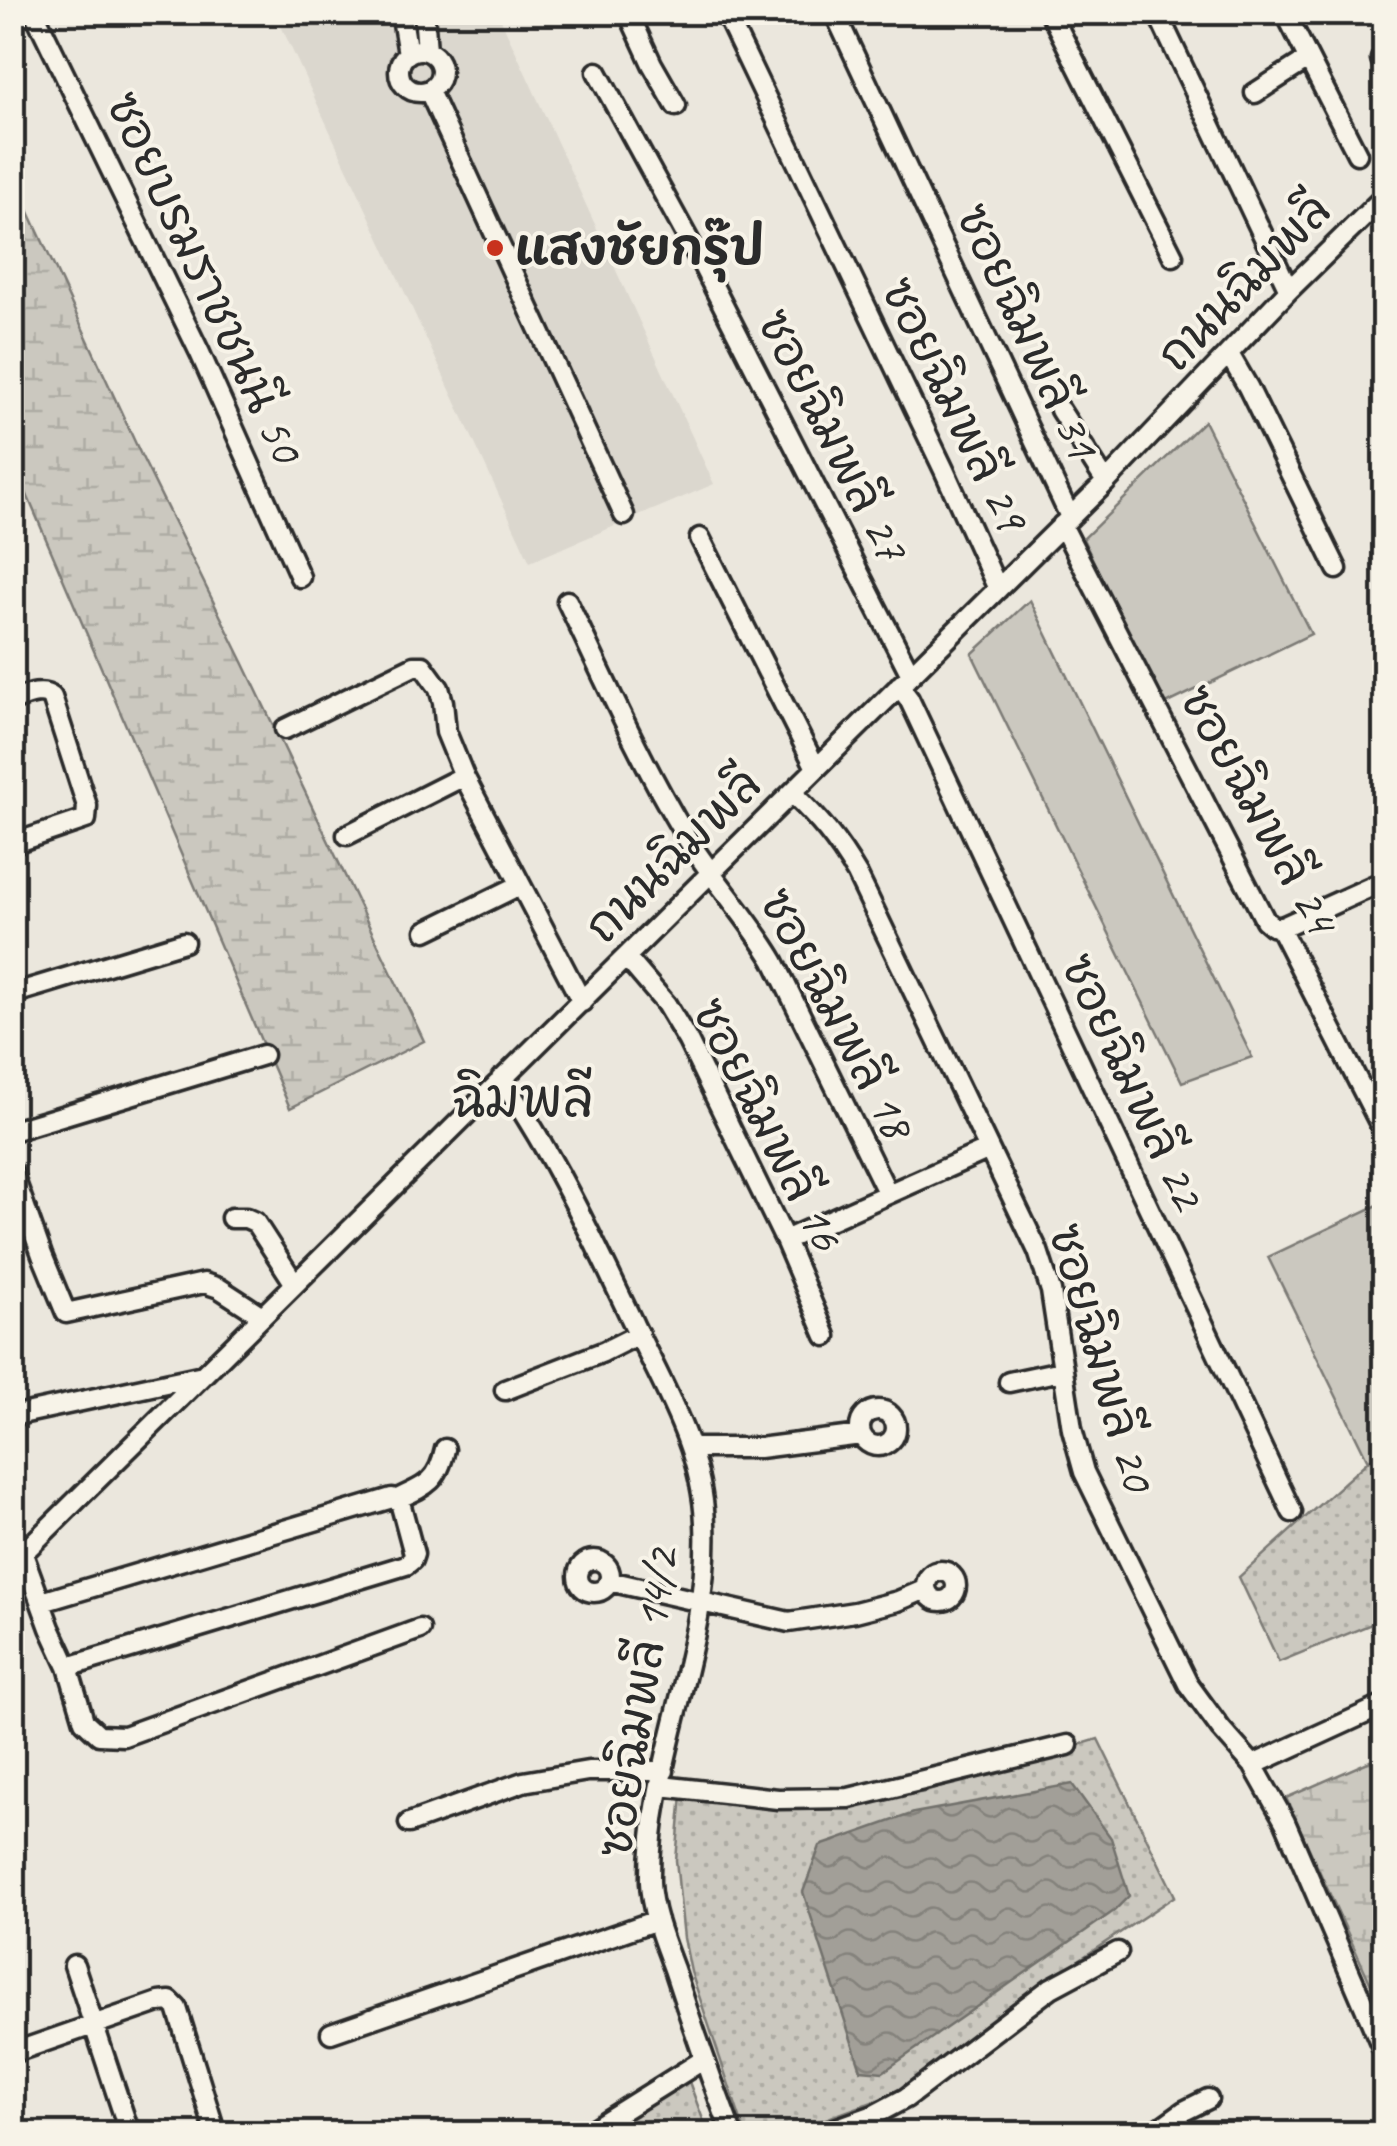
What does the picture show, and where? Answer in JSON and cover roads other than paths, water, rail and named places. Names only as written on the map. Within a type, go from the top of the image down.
[{"type":"street","name":"ซอยบรมราชชนนี 50","points":[[34,12],[200,354],[300,577]]},
{"type":"street","points":[[401,12],[408,54]]},
{"type":"street","points":[[424,12],[427,51]]},
{"type":"street","points":[[628,12],[676,106]]},
{"type":"street","name":"ซอยฉิมพลี 29","points":[[724,12],[998,589]]},
{"type":"street","name":"ซอยฉิมพลี 31","points":[[834,12],[914,179],[1066,521]]},
{"type":"street","points":[[1050,12],[1173,256]]},
{"type":"street","points":[[1157,12],[1290,290]]},
{"type":"street","points":[[1284,12],[1357,154]]},
{"type":"street","points":[[427,51],[436,57],[441,66],[437,85],[418,92],[402,82],[401,62],[408,54],[427,51]]},
{"type":"street","points":[[1255,93],[1308,59]]},
{"type":"street","name":"ซอยฉิมพลี 27","points":[[596,72],[697,254],[905,681]]},
{"type":"street","points":[[428,90],[624,515]]},
{"type":"street","name":"ถนนฉิมพลี","points":[[16,1556],[1106,482],[1384,196]]},
{"type":"street","points":[[1229,354],[1338,569]]},
{"type":"street","points":[[1060,410],[1106,482]]},
{"type":"street","name":"ซอยฉิมพลี 24","points":[[1066,521],[1265,920],[1280,928],[1384,1132]]},
{"type":"street","points":[[700,538],[816,768]]},
{"type":"street","name":"ซอยฉิมพลี 18","points":[[566,601],[626,726],[686,835],[774,961],[888,1194]]},
{"type":"street","points":[[285,729],[414,666],[423,666],[438,688],[446,732],[464,776],[582,1002]]},
{"type":"street","name":"ซอยฉิมพลี 22","points":[[905,681],[909,698],[1292,1512]]},
{"type":"street","points":[[12,701],[41,692],[52,697],[87,806],[86,818],[12,844]]},
{"type":"street","points":[[346,835],[464,776]]},
{"type":"street","name":"ซอยฉิมพลี 20","points":[[792,793],[840,844],[858,874],[989,1149],[1042,1264],[1050,1291],[1061,1371],[1084,1472],[1188,1684],[1253,1765],[1285,1822],[1384,2052]]},
{"type":"street","points":[[1280,928],[1384,881]]},
{"type":"street","points":[[426,931],[520,885]]},
{"type":"street","points":[[12,994],[184,942]]},
{"type":"street","name":"ซอยฉิมพลี 16","points":[[626,957],[677,1020],[785,1240],[826,1336]]},
{"type":"street","points":[[12,1131],[263,1055]]},
{"type":"street","name":"ซอยฉิมพลี 14/2","points":[[501,1079],[536,1130],[681,1419],[700,1481],[706,1522],[701,1603],[662,1779],[650,1884],[657,1920],[732,2134]]},
{"type":"street","points":[[785,1240],[989,1149]]},
{"type":"street","points":[[12,1171],[66,1313],[204,1282],[262,1316]]},
{"type":"street","points":[[231,1218],[255,1222],[295,1284]]},
{"type":"street","points":[[505,1390],[603,1352],[638,1334]]},
{"type":"street","points":[[1009,1382],[1061,1371]]},
{"type":"street","points":[[12,1416],[204,1374]]},
{"type":"street","points":[[692,1448],[760,1448],[861,1435]]},
{"type":"street","points":[[42,1602],[397,1499],[428,1483],[440,1471],[444,1450]]},
{"type":"street","points":[[68,1667],[406,1565],[414,1554],[397,1499]]},
{"type":"street","points":[[16,1556],[42,1602],[84,1721],[99,1735],[124,1736],[420,1629]]},
{"type":"street","points":[[609,1582],[790,1622],[856,1612],[926,1589]]},
{"type":"street","points":[[1253,1765],[1384,1705]]},
{"type":"street","points":[[409,1823],[523,1782],[588,1771],[778,1799],[849,1798],[1068,1745]]},
{"type":"street","points":[[331,2034],[657,1920]]},
{"type":"street","points":[[821,2134],[906,2098],[1051,1988],[1118,1952]]},
{"type":"street","points":[[74,1965],[130,2134]]},
{"type":"street","points":[[12,2053],[170,2001],[178,2008],[216,2134]]},
{"type":"street","points":[[585,2134],[704,2060]]},
{"type":"street","points":[[1152,2134],[1208,2099]]},
{"type":"water","points":[[1072,1784],[1111,1838],[1129,1896],[1114,1911],[883,2072],[861,2070],[803,1892],[820,1846],[914,1813]]},
{"type":"place","name":"แสงชัยกรุ๊ป","points":[[495,248]]},
{"type":"district","name":"ฉิมพลี","points":[[523,1099]]}]
